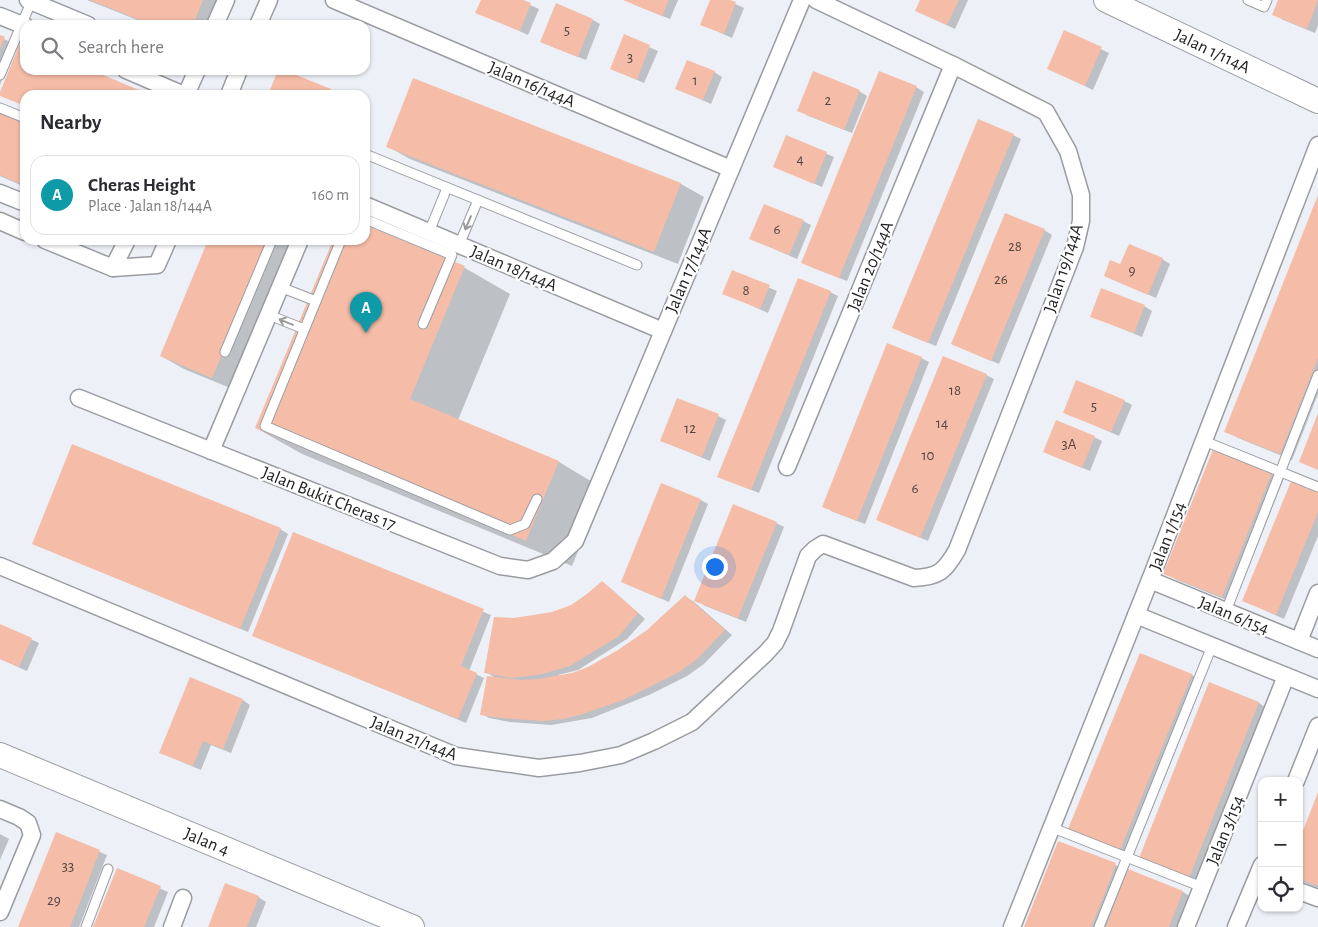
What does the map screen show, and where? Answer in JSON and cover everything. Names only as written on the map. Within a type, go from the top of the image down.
[{"type":"street","points":[[217,20],[226,0]]},
{"type":"street","points":[[260,20],[269,0]]},
{"type":"street","name":"Jalan 16/144A","points":[[334,0],[731,168]]},
{"type":"street","name":"Jalan 17/144A","points":[[575,541],[802,0]]},
{"type":"street","name":"Jalan 19/144A","points":[[815,548],[823,544],[914,578],[926,578],[938,574],[949,564],[957,550],[1074,246],[1081,221],[1081,195],[1068,151],[1046,112],[953,65],[816,0]]},
{"type":"street","name":"Jalan 1/114A","points":[[1106,0],[1129,6],[1318,101]]},
{"type":"street","points":[[31,1],[76,20]]},
{"type":"street","points":[[0,16],[20,24]]},
{"type":"street","name":"Jalan 20/144A","points":[[787,467],[953,65]]},
{"type":"street","points":[[138,75],[173,90]]},
{"type":"street","points":[[187,90],[195,75]]},
{"type":"street","points":[[231,90],[237,75]]},
{"type":"street","name":"Jalan 1/154","points":[[1012,927],[1053,828],[1318,145]]},
{"type":"street","points":[[0,193],[20,201]]},
{"type":"street","name":"Jalan 18/144A","points":[[370,207],[663,330]]},
{"type":"street","points":[[0,221],[20,230]]},
{"type":"street","points":[[57,245],[113,268],[157,266],[166,245]]},
{"type":"street","points":[[113,268],[121,245]]},
{"type":"street","points":[[211,451],[298,245]]},
{"type":"street","name":"Jalan Bukit Cheras 17","points":[[79,398],[500,566],[528,570],[553,561],[575,541]]},
{"type":"street","name":"Jalan 21/144A","points":[[0,566],[456,756],[539,768],[621,755],[692,722],[774,643],[781,631],[808,556],[815,548]]},
{"type":"street","name":"Jalan 6/154","points":[[1150,580],[1318,649]]},
{"type":"street","points":[[1299,641],[1318,593]]},
{"type":"street","points":[[1136,615],[1318,689]]},
{"type":"street","name":"Jalan 3/154","points":[[1186,927],[1286,676]]},
{"type":"street","points":[[1298,777],[1318,726]]},
{"type":"street","name":"Jalan 4","points":[[0,756],[412,927]]},
{"type":"street","points":[[0,808],[28,823],[32,835],[0,912]]},
{"type":"street","points":[[1236,927],[1258,877]]},
{"type":"street","points":[[1303,892],[1318,898]]},
{"type":"street","points":[[172,927],[183,898]]},
{"type":"lane","points":[[1248,0],[1264,7],[1267,0]]},
{"type":"lane","points":[[25,20],[31,1]]},
{"type":"lane","points":[[0,75],[20,32]]},
{"type":"lane","points":[[0,108],[20,116]]},
{"type":"lane","points":[[370,156],[637,265]]},
{"type":"lane","points":[[429,232],[448,188]]},
{"type":"lane","points":[[459,245],[478,200]]},
{"type":"lane","points":[[370,221],[452,255],[423,324]]},
{"type":"lane","points":[[225,352],[270,245]]},
{"type":"lane","points":[[339,245],[265,426],[510,530],[525,524],[537,499]]},
{"type":"lane","points":[[280,287],[316,301]]},
{"type":"lane","points":[[268,315],[304,329]]},
{"type":"lane","points":[[1226,611],[1318,375]]},
{"type":"lane","points":[[1204,441],[1318,487]]},
{"type":"lane","points":[[1099,927],[1212,646]]},
{"type":"lane","points":[[1053,828],[1202,887]]},
{"type":"lane","points":[[86,927],[108,869]]},
{"type":"building","points":[[90,0],[203,0],[195,20],[140,20]]},
{"type":"building","points":[[481,0],[523,0],[531,3],[520,31],[475,13]]},
{"type":"building","points":[[623,0],[669,0],[662,16]]},
{"type":"building","points":[[710,0],[730,0],[736,2],[724,34],[700,25]]},
{"type":"building","points":[[920,0],[959,0],[947,25],[915,11]]},
{"type":"building","points":[[1278,0],[1318,0],[1307,29],[1272,15]]},
{"type":"building","points":[[556,3],[593,19],[578,57],[540,42]]},
{"type":"building","points":[[1064,30],[1102,47],[1085,86],[1047,69]]},
{"type":"building","points":[[624,34],[650,45],[637,80],[610,69]]},
{"type":"building","points":[[0,35],[5,37],[0,49]]},
{"type":"building","points":[[20,43],[20,75],[103,75],[139,90],[20,90],[20,104],[0,96]]},
{"type":"building","points":[[687,60],[715,71],[703,100],[675,89]]},
{"type":"building","points":[[813,71],[860,90],[844,130],[797,111]]},
{"type":"building","points":[[879,71],[917,86],[839,278],[801,263]]},
{"type":"building","points":[[276,75],[296,75],[331,89],[331,90],[270,90]]},
{"type":"building","points":[[413,78],[681,183],[654,252],[386,147]]},
{"type":"building","points":[[0,112],[20,120],[20,184],[0,175]]},
{"type":"building","points":[[978,119],[1014,134],[928,343],[892,328]]},
{"type":"building","points":[[786,135],[827,152],[814,184],[773,167]]},
{"type":"building","points":[[1318,195],[1318,358],[1280,454],[1224,432]]},
{"type":"building","points":[[764,204],[804,220],[789,255],[749,239]]},
{"type":"building","points":[[1005,213],[1045,229],[991,361],[951,344]]},
{"type":"building","points":[[370,227],[465,266],[410,399],[559,461],[526,541],[255,428],[331,245],[370,245]]},
{"type":"building","points":[[1129,244],[1163,258],[1148,295],[1104,276],[1110,260],[1120,264]]},
{"type":"building","points":[[206,245],[267,245],[212,378],[160,356]]},
{"type":"building","points":[[732,270],[770,285],[760,309],[722,294]]},
{"type":"building","points":[[798,278],[831,291],[751,490],[717,477]]},
{"type":"building","points":[[1101,288],[1145,305],[1134,333],[1090,317]]},
{"type":"building","points":[[887,343],[922,357],[857,521],[822,507]]},
{"type":"building","points":[[943,356],[987,374],[920,538],[876,520]]},
{"type":"building","points":[[1076,380],[1125,400],[1111,432],[1063,413]]},
{"type":"building","points":[[677,398],[719,414],[702,457],[660,441]]},
{"type":"building","points":[[1318,413],[1318,470],[1299,462]]},
{"type":"building","points":[[1056,420],[1095,436],[1082,468],[1043,452]]},
{"type":"building","points":[[72,444],[281,528],[240,629],[32,544]]},
{"type":"building","points":[[1214,447],[1273,470],[1222,597],[1163,574]]},
{"type":"building","points":[[1292,479],[1318,489],[1318,512],[1276,615],[1242,601]]},
{"type":"building","points":[[661,483],[701,499],[661,599],[621,582]]},
{"type":"building","points":[[733,504],[777,522],[738,618],[694,601]]},
{"type":"building","points":[[293,532],[484,609],[461,666],[477,673],[458,719],[252,636]]},
{"type":"building","points":[[602,581],[638,613],[619,636],[570,666],[542,674],[513,678],[484,673],[494,617],[514,618],[552,612],[571,605]]},
{"type":"building","points":[[685,595],[725,630],[696,660],[679,672],[623,700],[563,719],[542,721],[480,715],[487,676],[521,680],[538,679],[572,673],[588,667],[618,650],[647,630]]},
{"type":"building","points":[[0,624],[32,638],[19,667],[0,659]]},
{"type":"building","points":[[1140,653],[1192,674],[1120,850],[1068,829]]},
{"type":"building","points":[[190,677],[243,699],[223,749],[203,741],[193,766],[159,753]]},
{"type":"building","points":[[1209,682],[1259,702],[1189,878],[1139,858]]},
{"type":"building","points":[[1318,792],[1318,886],[1303,880],[1303,831]]},
{"type":"building","points":[[56,832],[100,850],[70,927],[18,927]]},
{"type":"building","points":[[1058,841],[1116,863],[1110,880],[1091,927],[1024,927]]},
{"type":"building","points":[[117,868],[161,886],[144,927],[93,927]]},
{"type":"building","points":[[1128,869],[1183,891],[1169,927],[1106,927]]},
{"type":"building","points":[[225,883],[259,896],[247,927],[208,927]]},
{"type":"place","name":"Cheras Height","points":[[366,333]]}]
